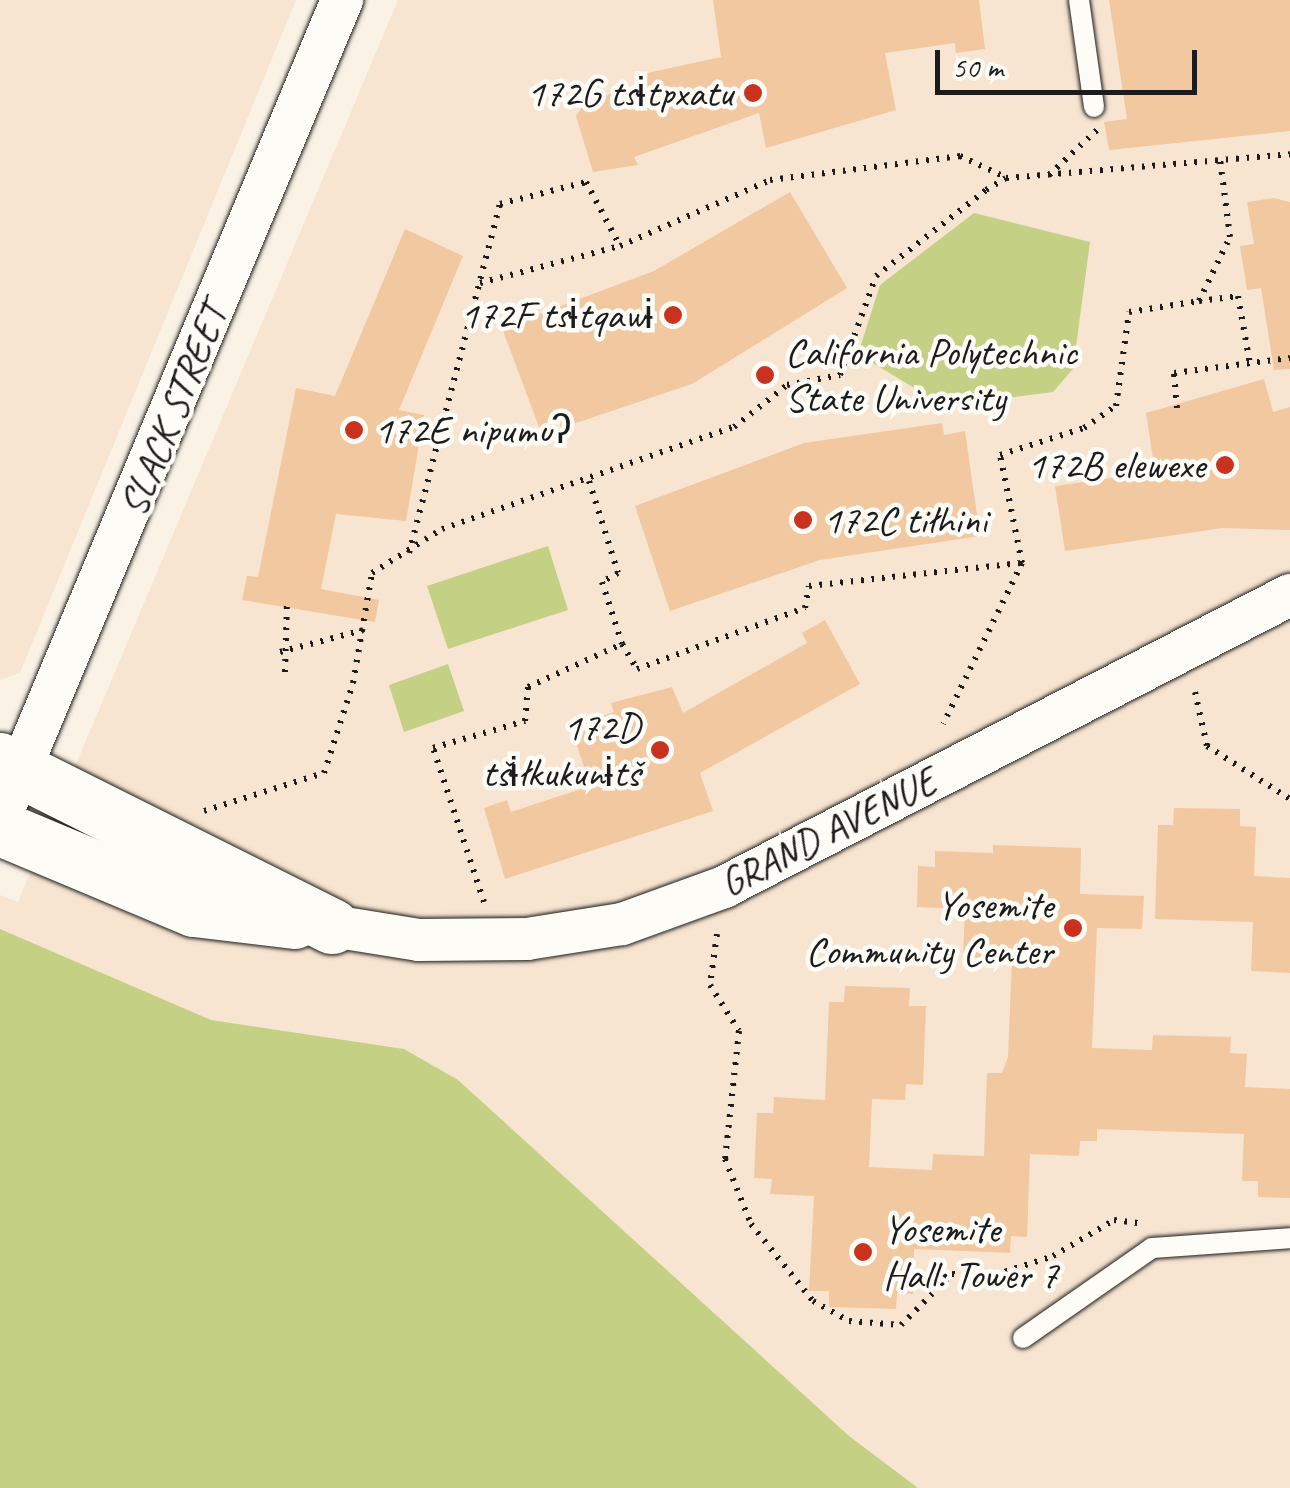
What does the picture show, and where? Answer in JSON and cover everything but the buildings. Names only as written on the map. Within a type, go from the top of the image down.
[{"type":"street","name":"SLACK STREET","points":[[0,818],[13,765],[342,0]]},
{"type":"street","name":"GRAND AVENUE","points":[[0,828],[194,910],[418,940],[509,940],[622,924],[724,887],[1290,595]]},
{"type":"street","name":"GRAND AVENUE","points":[[13,765],[332,926]]},
{"type":"lane","points":[[1079,0],[1094,108]]},
{"type":"lane","points":[[1023,1338],[1152,1248],[1290,1238]]},
{"type":"path","points":[[1048,175],[1098,136],[1094,108]]},
{"type":"path","points":[[480,283],[620,246],[770,180],[960,156],[1006,178],[1290,154]]},
{"type":"path","points":[[1199,301],[1230,237],[1220,159]]},
{"type":"path","points":[[188,816],[324,773],[363,630],[372,573],[442,529],[589,481],[734,426],[787,385],[840,375],[876,276],[1006,178]]},
{"type":"path","points":[[409,553],[500,204],[586,182],[620,246]]},
{"type":"path","points":[[943,724],[1022,563],[1000,455],[1084,428],[1116,406],[1129,312],[1238,296],[1250,364]]},
{"type":"path","points":[[1177,408],[1174,373],[1290,358]]},
{"type":"path","points":[[589,481],[618,573],[602,582],[622,644],[637,669],[805,608],[809,586],[1022,563]]},
{"type":"path","points":[[285,672],[280,652],[287,600]]},
{"type":"path","points":[[280,652],[363,630]]},
{"type":"path","points":[[484,902],[432,748],[526,721],[528,687],[622,644]]},
{"type":"path","points":[[1195,692],[1208,746],[1290,799]]},
{"type":"path","points":[[717,934],[710,985],[739,1031],[725,1160],[751,1224],[813,1301],[849,1321],[901,1325],[952,1274],[995,1275],[1054,1256],[1114,1220],[1139,1222],[1175,1246]]},
{"type":"shaded area","points":[[0,0],[296,0],[20,673],[0,680]]},
{"type":"shaded area","name":"California Polytechnic State University","points":[[398,0],[1290,0],[1290,1488],[0,1488],[0,895],[18,902]]},
{"type":"green space","points":[[974,213],[1090,242],[1073,369],[1053,392],[944,406],[858,354],[880,285]]},
{"type":"green space","points":[[548,546],[568,610],[448,649],[427,586]]},
{"type":"green space","points":[[448,664],[464,711],[404,732],[389,685]]},
{"type":"green space","points":[[0,929],[211,1020],[404,1049],[458,1080],[849,1436],[918,1488],[0,1488]]},
{"type":"place","name":"172G tsɨtpxatu","points":[[753,93]]},
{"type":"place","name":"172F tsɨtqawɨ","points":[[673,315]]},
{"type":"place","name":"California Polytechnic State University","points":[[765,375]]},
{"type":"place","name":"172E nipumuʔ","points":[[354,430]]},
{"type":"place","name":"172B elewexe","points":[[1225,465]]},
{"type":"place","name":"172C tiłhini","points":[[803,520]]},
{"type":"place","name":"172D tšɨłkukunɨtš","points":[[660,750]]},
{"type":"place","name":"Yosemite Community Center","points":[[1073,928]]},
{"type":"place","name":"Yosemite Hall: Tower 7","points":[[863,1252]]}]
